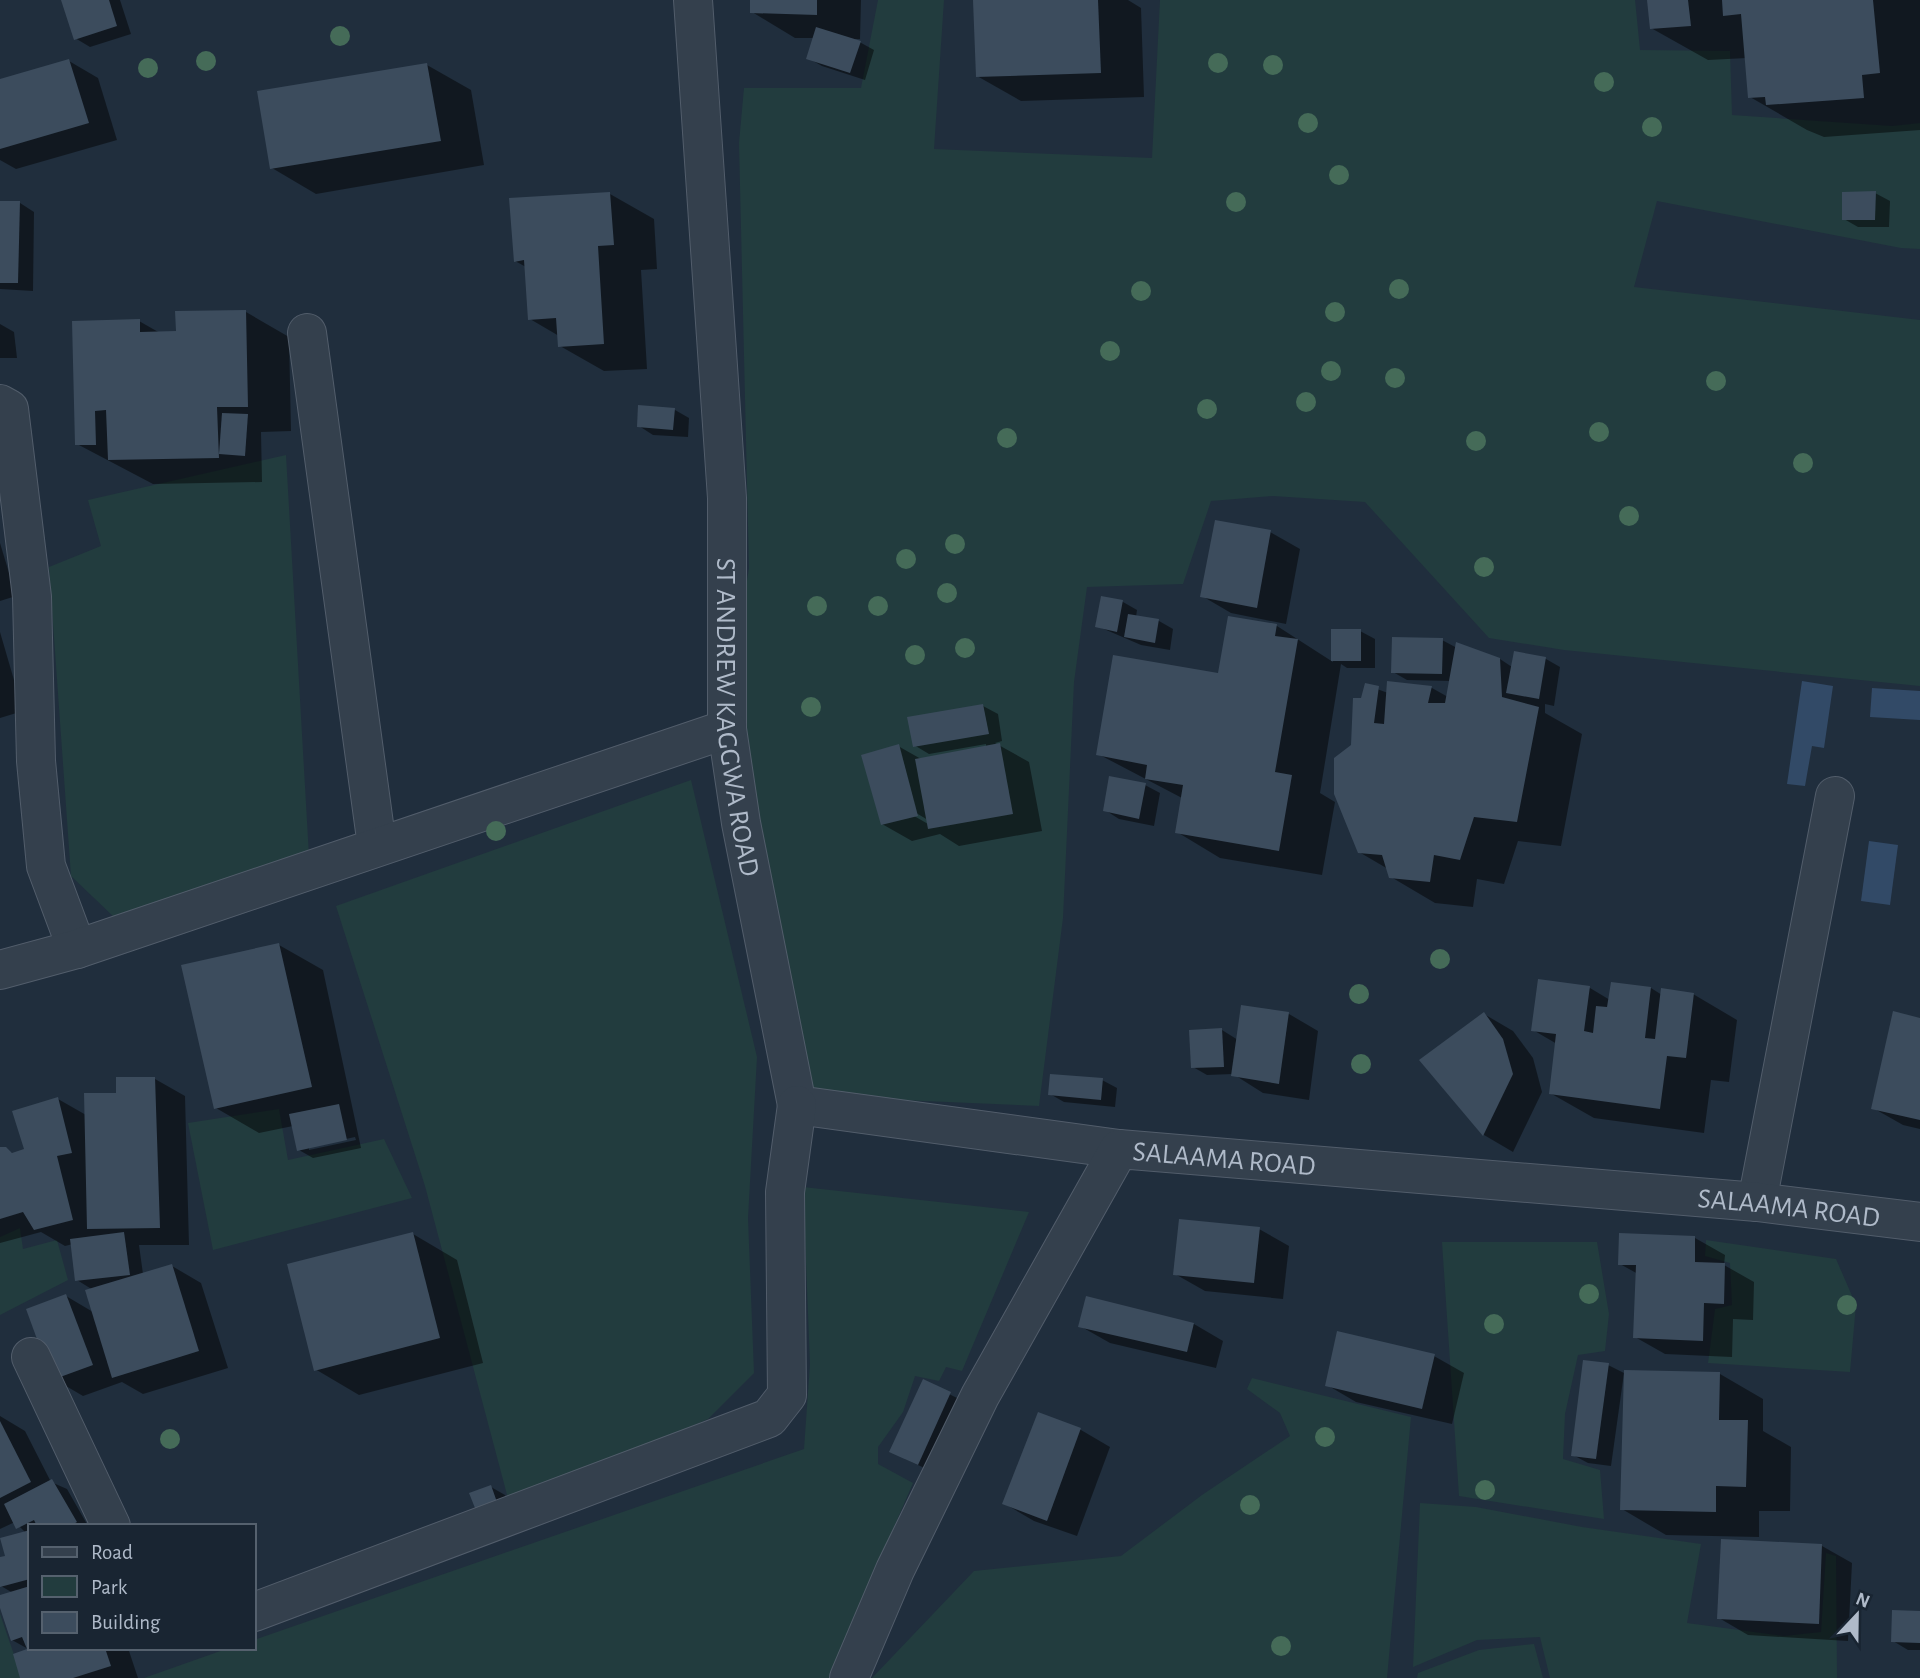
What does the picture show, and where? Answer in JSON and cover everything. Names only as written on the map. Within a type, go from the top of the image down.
[{"type":"street","name":"ST ANDREW KAGGWA ROAD","points":[[256,1611],[769,1418],[787,1395],[785,1192],[797,1105],[741,823],[727,729],[727,498],[693,0]]},
{"type":"street","points":[[307,333],[377,846]]},
{"type":"street","points":[[0,404],[9,409],[32,597],[36,761],[46,866],[77,950]]},
{"type":"street","points":[[0,970],[77,950],[727,729]]},
{"type":"street","points":[[1757,1202],[1835,796]]},
{"type":"street","points":[[797,1105],[1119,1149]]},
{"type":"street","name":"SALAAMA ROAD","points":[[849,1678],[895,1570],[980,1396],[1119,1149],[1757,1202],[1920,1222]]},
{"type":"street","points":[[31,1357],[110,1524]]},
{"type":"green space","points":[[878,0],[944,0],[934,149],[1152,158],[1160,0],[1635,0],[1640,50],[1730,51],[1732,115],[1892,126],[1920,123],[1920,249],[1901,248],[1657,201],[1634,287],[1920,320],[1920,686],[1564,650],[1489,638],[1365,502],[1273,496],[1211,501],[1183,584],[1087,587],[1074,682],[1063,918],[1039,1106],[877,1099],[776,1084],[719,755],[749,568],[739,143],[744,88],[861,88]]},
{"type":"green space","points":[[286,455],[309,856],[115,918],[71,876],[49,567],[101,546],[88,500]]},
{"type":"green space","points":[[691,780],[757,1057],[748,1218],[754,1373],[708,1419],[510,1506],[425,1186],[336,906]]},
{"type":"green space","points":[[279,1109],[288,1160],[384,1139],[412,1198],[213,1250],[188,1123]]},
{"type":"green space","points":[[803,1187],[1029,1212],[962,1371],[946,1367],[939,1381],[915,1376],[903,1412],[878,1447],[878,1464],[913,1483],[829,1678],[144,1678],[223,1650],[256,1650],[256,1639],[804,1449],[810,1364]]},
{"type":"green space","points":[[20,1228],[23,1249],[57,1240],[68,1280],[0,1315],[0,1237]]},
{"type":"green space","points":[[1706,1240],[1836,1259],[1856,1305],[1850,1372],[1708,1363],[1715,1309],[1732,1305],[1730,1263],[1705,1256]]},
{"type":"green space","points":[[1442,1242],[1597,1242],[1609,1314],[1605,1351],[1578,1355],[1565,1414],[1563,1459],[1600,1470],[1604,1519],[1459,1496]]},
{"type":"green space","points":[[1252,1378],[1411,1417],[1387,1678],[872,1678],[974,1571],[1121,1556],[1202,1495],[1290,1436],[1280,1413],[1247,1389]]},
{"type":"green space","points":[[1420,1503],[1476,1507],[1582,1527],[1701,1544],[1687,1623],[1784,1636],[1821,1632],[1826,1553],[1836,1556],[1837,1678],[1550,1678],[1540,1637],[1477,1640],[1413,1667]]},
{"type":"green space","points":[[0,1614],[22,1678],[0,1678]]},
{"type":"green space","points":[[1534,1644],[1543,1678],[1417,1678],[1418,1673],[1479,1650]]},
{"type":"water","points":[[1802,681],[1833,686],[1824,748],[1812,746],[1805,786],[1787,784]]},
{"type":"water","points":[[1872,688],[1920,691],[1920,720],[1870,717]]},
{"type":"water","points":[[1869,841],[1898,845],[1890,905],[1861,901]]},
{"type":"building","points":[[61,0],[109,0],[117,26],[74,40]]},
{"type":"building","points":[[750,0],[817,0],[817,15],[750,13]]},
{"type":"building","points":[[973,0],[1098,0],[1101,73],[976,77]]},
{"type":"building","points":[[1647,0],[1688,0],[1691,26],[1650,29]]},
{"type":"building","points":[[1722,0],[1873,0],[1880,73],[1862,75],[1864,98],[1766,105],[1765,97],[1748,98],[1741,14],[1723,16]]},
{"type":"building","points":[[816,27],[861,41],[850,73],[806,59]]},
{"type":"building","points":[[69,59],[89,123],[0,149],[0,79]]},
{"type":"building","points":[[427,63],[441,141],[270,169],[257,91]]},
{"type":"building","points":[[1876,191],[1875,220],[1842,220],[1842,192]]},
{"type":"building","points":[[610,192],[614,245],[598,246],[604,344],[558,347],[556,318],[528,320],[524,260],[514,262],[509,198]]},
{"type":"building","points":[[0,201],[20,201],[18,283],[0,283]]},
{"type":"building","points":[[246,310],[248,407],[217,407],[219,458],[108,460],[106,410],[95,411],[96,445],[75,445],[72,321],[140,319],[140,332],[176,331],[175,311]]},
{"type":"building","points":[[638,405],[675,408],[673,430],[637,427]]},
{"type":"building","points":[[222,413],[248,414],[245,456],[219,454]]},
{"type":"building","points":[[1215,520],[1271,530],[1257,608],[1200,597]]},
{"type":"building","points":[[1101,596],[1123,600],[1117,632],[1095,627]]},
{"type":"building","points":[[1128,614],[1159,619],[1155,643],[1124,637]]},
{"type":"building","points":[[1228,616],[1277,624],[1275,636],[1298,639],[1275,772],[1292,775],[1279,851],[1175,833],[1183,785],[1145,779],[1147,765],[1096,755],[1113,655],[1218,673]]},
{"type":"building","points":[[1331,629],[1361,629],[1361,661],[1331,661]]},
{"type":"building","points":[[1392,637],[1443,638],[1442,674],[1391,673]]},
{"type":"building","points":[[1456,642],[1500,658],[1502,697],[1539,707],[1517,822],[1474,817],[1460,860],[1434,855],[1430,882],[1389,878],[1382,855],[1358,853],[1334,794],[1334,758],[1351,745],[1353,698],[1361,698],[1365,683],[1379,686],[1374,723],[1384,724],[1387,681],[1432,686],[1428,703],[1445,703]]},
{"type":"building","points":[[1514,651],[1546,657],[1539,699],[1506,693]]},
{"type":"building","points":[[983,704],[989,734],[913,747],[907,717]]},
{"type":"building","points":[[1000,743],[1013,814],[928,829],[915,759]]},
{"type":"building","points":[[899,744],[918,816],[881,825],[861,755]]},
{"type":"building","points":[[1109,776],[1146,783],[1139,819],[1103,811]]},
{"type":"building","points":[[279,943],[312,1087],[214,1109],[181,965]]},
{"type":"building","points":[[1538,979],[1590,986],[1584,1031],[1593,1033],[1596,1006],[1607,1007],[1611,982],[1651,987],[1645,1038],[1655,1039],[1661,988],[1694,993],[1686,1058],[1667,1056],[1660,1109],[1549,1094],[1556,1034],[1531,1031]]},
{"type":"building","points":[[1241,1005],[1289,1012],[1279,1084],[1231,1076]]},
{"type":"building","points":[[1893,1011],[1920,1018],[1920,1120],[1871,1109]]},
{"type":"building","points":[[1484,1012],[1503,1039],[1513,1074],[1483,1136],[1419,1060]]},
{"type":"building","points":[[1222,1028],[1224,1067],[1191,1068],[1189,1030]]},
{"type":"building","points":[[1050,1074],[1103,1078],[1101,1100],[1048,1095]]},
{"type":"building","points":[[116,1077],[155,1077],[160,1228],[87,1229],[84,1093],[116,1093]]},
{"type":"building","points":[[58,1097],[72,1153],[57,1156],[73,1220],[34,1230],[23,1212],[0,1219],[0,1147],[6,1147],[12,1153],[24,1149],[12,1111]]},
{"type":"building","points":[[339,1104],[347,1140],[297,1151],[289,1114]]},
{"type":"building","points":[[1179,1219],[1260,1227],[1254,1283],[1173,1275]]},
{"type":"building","points":[[124,1232],[130,1275],[75,1281],[70,1239]]},
{"type":"building","points":[[413,1232],[440,1338],[314,1371],[287,1264]]},
{"type":"building","points":[[1619,1233],[1695,1236],[1695,1262],[1725,1263],[1724,1304],[1704,1303],[1703,1341],[1633,1338],[1636,1265],[1618,1265]]},
{"type":"building","points":[[172,1264],[199,1351],[112,1378],[85,1290]]},
{"type":"building","points":[[66,1294],[93,1365],[52,1380],[26,1309]]},
{"type":"building","points":[[1086,1296],[1194,1323],[1187,1352],[1078,1327]]},
{"type":"building","points":[[1337,1331],[1435,1354],[1422,1409],[1325,1386]]},
{"type":"building","points":[[1583,1360],[1609,1363],[1596,1459],[1571,1456]]},
{"type":"building","points":[[1624,1370],[1720,1372],[1719,1420],[1748,1420],[1746,1487],[1716,1486],[1716,1512],[1620,1510]]},
{"type":"building","points":[[923,1379],[951,1392],[918,1465],[889,1452]]},
{"type":"building","points":[[1038,1412],[1081,1428],[1047,1521],[1002,1504]]},
{"type":"building","points":[[0,1421],[31,1482],[0,1498]]},
{"type":"building","points":[[52,1479],[77,1522],[36,1524],[34,1520],[16,1529],[4,1504]]},
{"type":"building","points":[[491,1485],[498,1505],[477,1513],[469,1493]]},
{"type":"building","points":[[28,1531],[28,1580],[0,1587],[0,1557],[5,1556],[0,1538]]},
{"type":"building","points":[[1721,1539],[1822,1544],[1819,1624],[1717,1619]]},
{"type":"building","points":[[28,1587],[28,1650],[106,1650],[111,1666],[73,1678],[20,1678],[13,1654],[27,1649],[22,1637],[11,1641],[0,1608],[0,1595]]},
{"type":"building","points":[[1892,1610],[1920,1611],[1920,1643],[1891,1642]]}]
